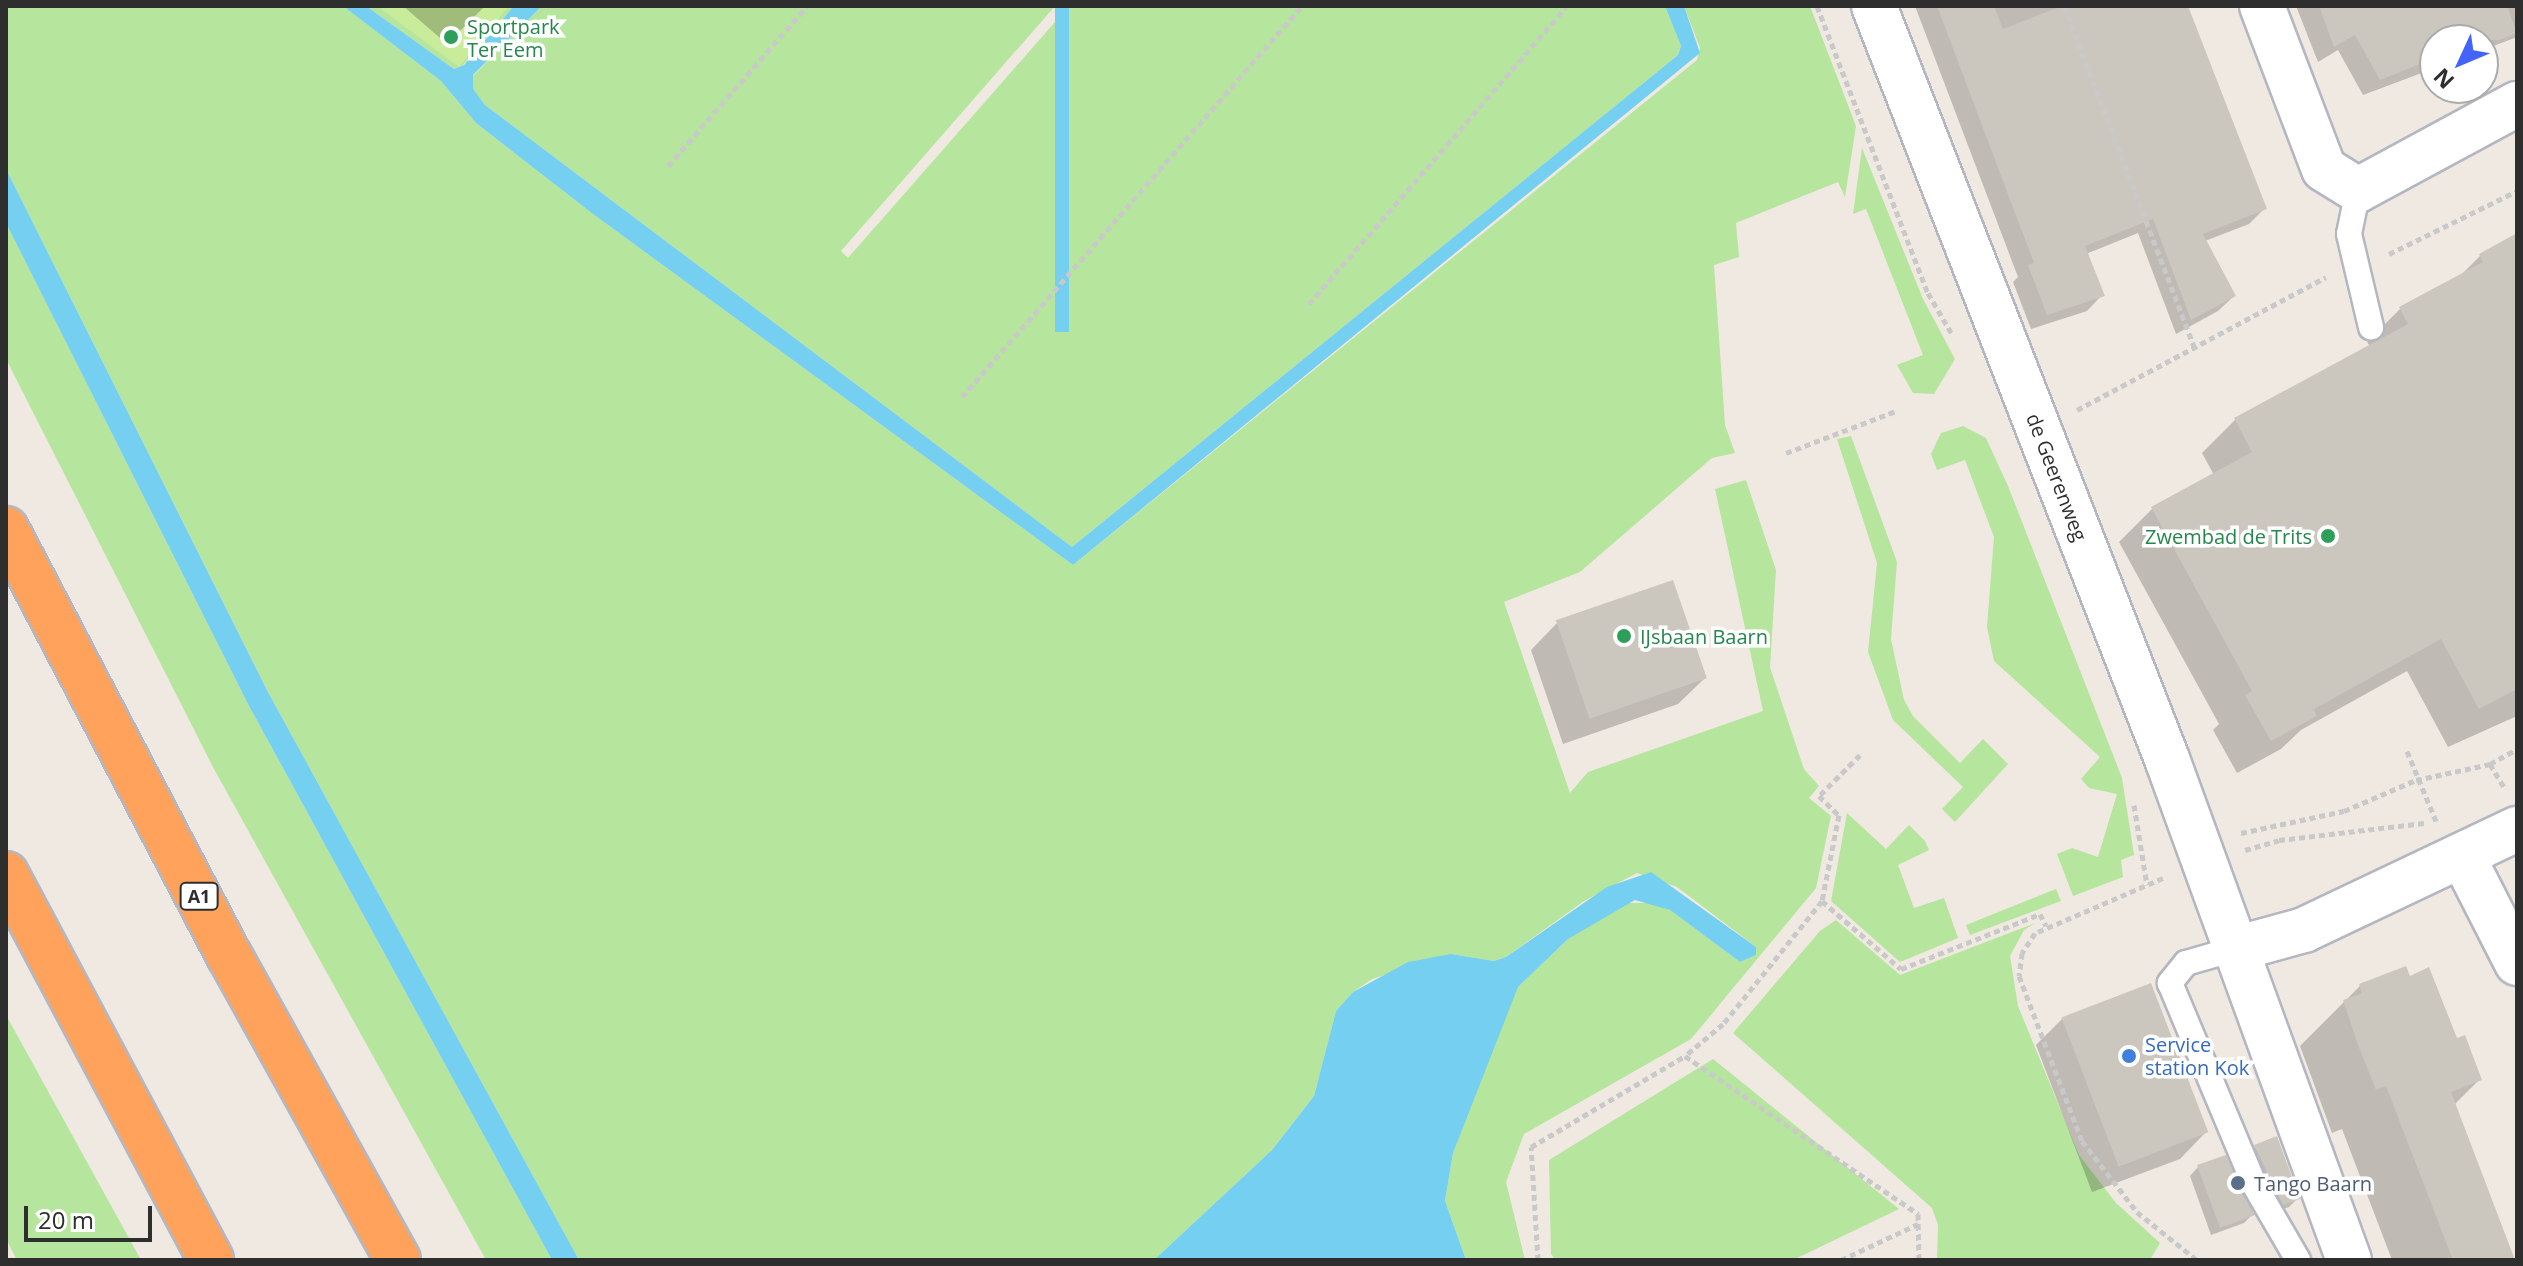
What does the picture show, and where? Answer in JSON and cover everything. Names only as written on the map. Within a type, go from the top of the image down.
[{"type":"highway","name":"A1","points":[[6,529],[229,955],[398,1260]]},
{"type":"highway","points":[[6,874],[211,1260]]},
{"type":"main road","name":"de Geerenweg","points":[[1874,6],[2202,854],[2349,1260]]},
{"type":"main road","points":[[2262,6],[2324,169],[2358,190],[2517,104]]},
{"type":"main road","points":[[2235,949],[2304,930],[2517,829]]},
{"type":"main road","points":[[2463,857],[2517,963]]},
{"type":"lane","points":[[2358,190],[2349,234],[2371,327]]},
{"type":"lane","points":[[2235,949],[2186,963],[2170,983],[2255,1186],[2298,1260]]},
{"type":"path","points":[[668,166],[807,6]]},
{"type":"path","points":[[962,397],[1302,6]]},
{"type":"path","points":[[1309,304],[1567,6]]},
{"type":"path","points":[[1817,6],[1928,293],[1957,346]]},
{"type":"path","points":[[2064,6],[2194,347]]},
{"type":"path","points":[[2039,430],[2194,347],[2356,266],[2517,191]]},
{"type":"path","points":[[1786,453],[1896,411]]},
{"type":"path","points":[[2202,854],[2274,823],[2344,811],[2416,780],[2490,764],[2517,749]]},
{"type":"path","points":[[2407,751],[2416,780],[2436,821],[2463,857]]},
{"type":"path","points":[[1538,1260],[1531,1147],[1685,1056],[1723,1024],[1822,901],[1839,815],[1819,796],[1860,755]]},
{"type":"path","points":[[2144,868],[2279,840],[2436,821]]},
{"type":"path","points":[[2147,885],[2046,926],[2028,942],[2019,976],[2082,1141],[2137,1212],[2197,1260]]},
{"type":"path","points":[[1822,901],[1901,969],[2040,914],[2046,926]]},
{"type":"path","points":[[1685,1056],[1918,1214],[1919,1260]]},
{"type":"path","points":[[1841,1260],[1918,1224]]},
{"type":"green space","points":[[6,6],[343,6],[441,81],[476,123],[593,214],[1073,565],[1697,60],[1700,48],[1684,6],[1810,6],[1856,126],[1845,197],[1838,182],[1736,223],[1739,257],[1714,265],[1725,425],[1735,453],[1712,458],[1580,572],[1504,602],[1570,793],[1588,772],[1763,711],[1715,489],[1746,480],[1776,570],[1770,667],[1804,769],[1819,786],[1809,798],[1831,816],[1816,888],[1691,1039],[1524,1134],[1506,1182],[1525,1260],[1466,1260],[1445,1201],[1453,1153],[1503,1016],[1518,987],[1568,939],[1624,903],[1650,903],[1670,910],[1740,962],[1756,955],[1756,947],[1677,887],[1637,873],[1584,901],[1506,957],[1494,961],[1451,954],[1372,979],[1353,992],[1336,1011],[1314,1096],[1272,1150],[1154,1260],[579,1260],[268,692],[6,169]]},
{"type":"green space","name":"Sportpark Ter Eem","points":[[366,6],[514,6],[463,65],[454,69]]},
{"type":"green space","name":"Sportpark Ter Eem","points":[[377,6],[509,6],[459,67]]},
{"type":"green space","points":[[542,6],[1055,6],[841,251],[848,258],[1069,6],[1665,6],[1681,46],[1678,55],[1072,547],[485,105],[472,89],[473,76]]},
{"type":"green space","points":[[1862,148],[1923,299],[1955,359],[1934,394],[1913,393],[1897,365],[1923,355],[1866,209],[1853,214]]},
{"type":"green space","points":[[6,223],[248,704],[552,1260],[486,1260],[214,769],[6,359]]},
{"type":"green space","points":[[1963,426],[1986,438],[2008,486],[2122,778],[2134,855],[2121,860],[2123,877],[2073,896],[2057,854],[2072,848],[2098,857],[2117,794],[2089,788],[2081,779],[2100,757],[1994,661],[1987,627],[1994,537],[1965,460],[1937,470],[1931,454],[1941,433]]},
{"type":"green space","points":[[1851,436],[1897,562],[1891,639],[1904,700],[1913,716],[1960,763],[1983,739],[2008,764],[1955,822],[1942,809],[1963,787],[1893,720],[1868,652],[1877,563],[1837,439]]},
{"type":"green space","points":[[1847,813],[1886,849],[1909,825],[1925,841],[1929,850],[1898,865],[1914,908],[1944,898],[1958,938],[1900,962],[1831,901]]},
{"type":"green space","points":[[2056,889],[2061,901],[1970,935],[1966,925]]},
{"type":"green space","points":[[1836,920],[1900,975],[2035,923],[2024,930],[2010,956],[2018,1006],[2079,1155],[2116,1203],[2160,1243],[2150,1260],[1937,1260],[1938,1225],[1932,1208],[1733,1033],[1820,931]]},
{"type":"green space","points":[[6,1015],[141,1260],[17,1260],[6,1239]]},
{"type":"green space","points":[[1713,1059],[1899,1209],[1793,1260],[1556,1260],[1551,1254],[1549,1160]]},
{"type":"water","points":[[343,6],[366,6],[454,69],[464,65],[514,6],[542,6],[473,75],[473,89],[485,105],[1072,547],[1678,55],[1681,46],[1665,6],[1684,6],[1700,53],[1073,565],[593,214],[476,123],[441,81]]},
{"type":"water","points":[[1055,6],[1069,6],[1069,332],[1055,332]]},
{"type":"water","points":[[6,169],[268,692],[579,1260],[552,1260],[248,704],[6,223]]},
{"type":"water","points":[[1651,872],[1756,947],[1756,955],[1740,962],[1670,910],[1635,900],[1568,939],[1518,987],[1453,1153],[1445,1201],[1466,1260],[1154,1260],[1272,1150],[1314,1096],[1336,1011],[1353,992],[1408,962],[1451,954],[1494,961],[1506,957],[1607,887]]},
{"type":"building","points":[[1937,6],[1994,6],[2003,29],[2062,6],[2188,6],[2267,209],[2203,234],[2236,296],[2191,320],[2153,219],[2085,246],[2105,296],[2047,315],[2028,265],[2034,263]]},
{"type":"building","points":[[2319,6],[2507,6],[2517,33],[2499,40],[2499,24],[2419,24],[2419,64],[2380,80],[2355,35],[2334,47]]},
{"type":"building","points":[[2517,233],[2517,689],[2479,709],[2441,639],[2314,709],[2317,716],[2271,741],[2245,695],[2252,691],[2151,507],[2252,452],[2234,418],[2408,324],[2399,307],[2483,262],[2479,254]]},
{"type":"building","name":"IJsbaan Baarn","points":[[1673,580],[1707,678],[1590,719],[1556,620]]},
{"type":"building","points":[[2406,966],[2410,976],[2429,967],[2457,1038],[2465,1035],[2482,1080],[2451,1092],[2515,1260],[2453,1260],[2386,1086],[2376,1090],[2358,1045],[2343,1000],[2362,993],[2359,984]]},
{"type":"building","points":[[2151,983],[2208,1132],[2119,1167],[2061,1017]]},
{"type":"building","points":[[2277,1136],[2300,1199],[2283,1205],[2254,1145]]},
{"type":"building","points":[[2226,1155],[2255,1215],[2220,1228],[2197,1165]]},
{"type":"place","name":"Sportpark Ter Eem","points":[[451,37]]},
{"type":"place","name":"Zwembad de Trits","points":[[2328,536]]},
{"type":"place","name":"IJsbaan Baarn","points":[[1624,636]]},
{"type":"place","name":"Service station Kok","points":[[2129,1056]]},
{"type":"place","name":"Tango Baarn","points":[[2238,1183]]}]
